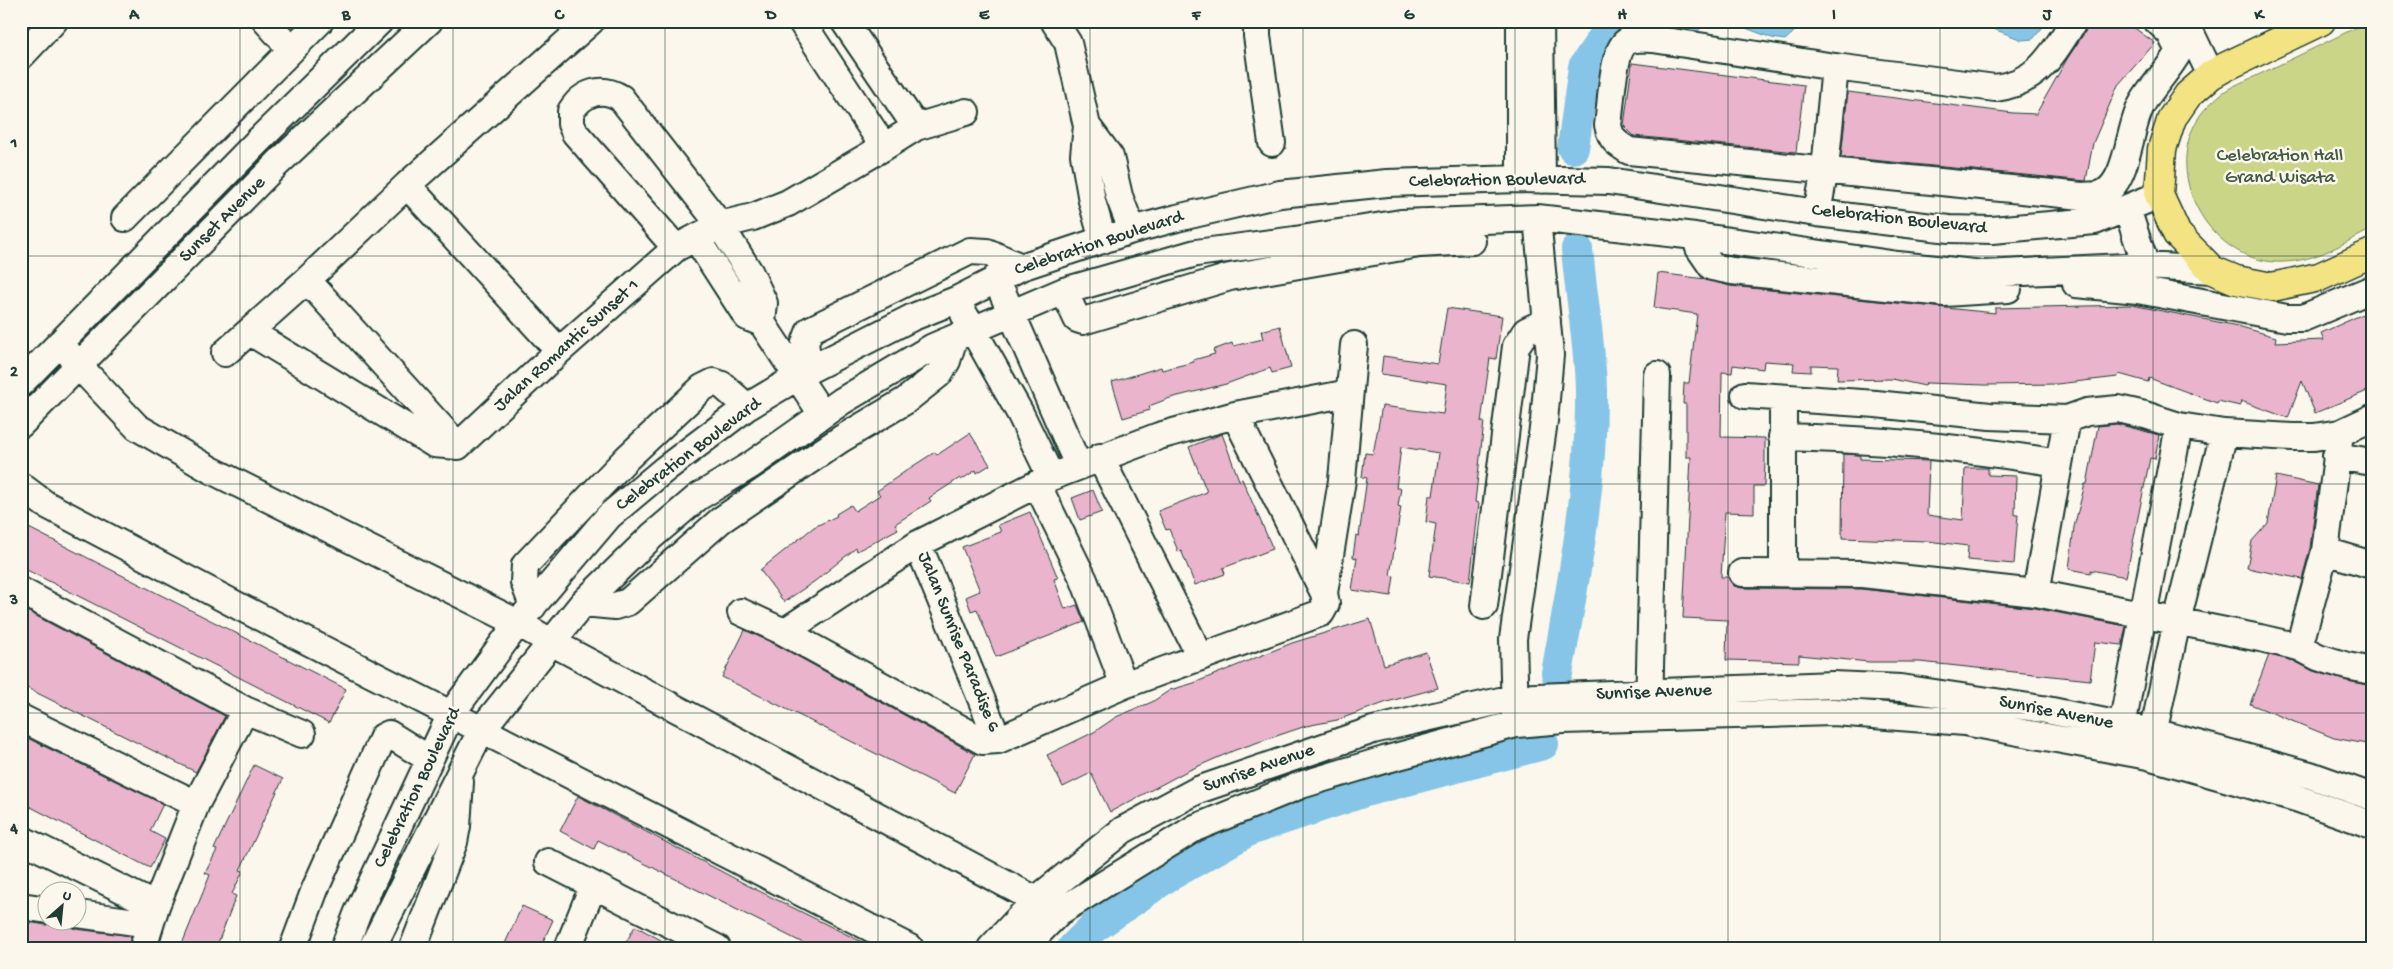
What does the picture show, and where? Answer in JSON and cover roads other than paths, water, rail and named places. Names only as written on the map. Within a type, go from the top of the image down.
[{"type":"main road","points":[[2321,21],[2211,75],[2188,95],[2172,118],[2162,149],[2159,195],[2177,234],[2212,270],[2236,280],[2272,287],[2319,277],[2372,252]]},
{"type":"street","points":[[21,56],[54,21]]},
{"type":"street","points":[[266,21],[291,49]]},
{"type":"street","points":[[124,218],[320,21]]},
{"type":"street","name":"Sunset Avenue","points":[[21,383],[257,142],[380,21]]},
{"type":"street","name":"Sunset Avenue","points":[[21,424],[278,163],[429,21]]},
{"type":"street","points":[[225,352],[250,332],[407,185],[591,21]]},
{"type":"street","points":[[801,21],[884,148]]},
{"type":"street","points":[[844,21],[916,127]]},
{"type":"street","points":[[1054,21],[1073,32],[1087,126],[1084,155],[1092,202],[1103,240]]},
{"type":"street","points":[[1257,21],[1257,36],[1272,143]]},
{"type":"street","points":[[1520,21],[1531,180]]},
{"type":"street","points":[[1531,180],[1540,21]]},
{"type":"street","points":[[2074,21],[2043,65],[2029,79],[2012,86],[1995,88],[1636,38],[1626,42],[1617,54],[1608,125],[1613,141],[1629,150],[2082,196],[2102,194],[2118,179],[2123,168],[2129,139],[2141,105],[2180,51],[2170,33],[2157,21]]},
{"type":"street","points":[[2189,31],[2211,75]]},
{"type":"street","points":[[1817,213],[1825,169],[1835,67]]},
{"type":"street","points":[[762,323],[764,303],[750,273],[720,225],[621,98],[606,91],[592,93],[571,111],[575,133],[686,243],[726,288],[747,317],[762,323],[803,374],[822,414]]},
{"type":"street","name":"Jalan Romantic Sunset 1","points":[[458,446],[559,351],[686,243],[720,225],[753,217],[788,203],[884,148],[916,127],[966,112]]},
{"type":"street","points":[[1087,126],[1110,157],[1118,196],[1132,230]]},
{"type":"street","points":[[1609,180],[1629,150]]},
{"type":"street","name":"Celebration Boulevard","points":[[344,948],[358,912],[451,714],[526,614],[609,516],[665,468],[747,407],[803,374],[913,317],[956,300],[996,278],[1021,267],[1132,230],[1280,194],[1387,183],[1609,180],[1817,213],[1949,229],[1992,230],[2095,221],[2127,210],[2159,195]]},
{"type":"street","points":[[407,185],[559,351]]},
{"type":"street","points":[[2127,210],[2146,266]]},
{"type":"street","points":[[1516,724],[1513,698],[1513,639],[1544,421],[1550,355],[1537,218]]},
{"type":"street","name":"Celebration Boulevard","points":[[372,948],[482,729],[583,603],[652,536],[698,498],[751,464],[822,414],[933,347],[1012,315],[1064,291],[1196,253],[1401,223],[1537,218],[1695,236],[1898,265],[1983,274],[2146,266],[2212,270]]},
{"type":"street","points":[[1695,236],[1699,248],[1712,266],[1732,271],[1944,292],[2075,284],[2112,286],[2288,318],[2303,318],[2372,289]]},
{"type":"street","points":[[1064,291],[1077,318],[1083,321],[1230,277],[1419,244],[1472,241]]},
{"type":"street","points":[[803,374],[805,343],[810,330],[970,251],[987,252],[1021,267]]},
{"type":"street","points":[[726,288],[750,273]]},
{"type":"street","points":[[996,278],[1012,315],[1089,461],[1200,656]]},
{"type":"street","points":[[307,280],[458,446]]},
{"type":"street","points":[[956,300],[964,334],[1020,413],[1044,480],[1124,685]]},
{"type":"street","points":[[1484,606],[1516,346],[1526,331],[1547,321]]},
{"type":"street","points":[[250,332],[434,444],[458,446]]},
{"type":"street","points":[[583,603],[614,606],[628,602],[721,520],[841,439],[905,400],[939,374],[964,334]]},
{"type":"street","points":[[60,343],[79,366],[137,427],[203,466],[526,614],[551,642],[1048,905]]},
{"type":"street","points":[[1324,593],[1342,480],[1354,345]]},
{"type":"street","points":[[1649,706],[1657,376]]},
{"type":"street","points":[[526,614],[525,565],[626,458],[702,388],[714,382],[722,385],[747,407]]},
{"type":"street","points":[[784,632],[918,544],[1044,480],[1089,461],[1159,436],[1235,415],[1349,393]]},
{"type":"street","points":[[1745,395],[1876,404],[1990,416],[2067,419],[2087,412],[2118,409],[2179,426],[2224,433],[2306,437],[2338,444],[2372,462]]},
{"type":"street","points":[[1783,399],[1783,572]]},
{"type":"street","points":[[741,612],[784,632],[983,741],[998,740],[1124,685],[1321,612],[1326,604],[1324,593],[1235,415]]},
{"type":"street","points":[[2299,647],[2324,551],[2338,444],[2372,418]]},
{"type":"street","points":[[2036,593],[2067,419]]},
{"type":"street","points":[[2120,738],[2179,426]]},
{"type":"street","points":[[2151,744],[2177,621],[2224,433]]},
{"type":"street","points":[[1782,437],[1858,439],[2000,453],[2058,463]]},
{"type":"street","points":[[21,486],[32,496],[62,513],[910,948]]},
{"type":"street","name":"Jalan Sunrise Paradise 6","points":[[918,544],[998,740]]},
{"type":"street","points":[[2324,551],[2372,564]]},
{"type":"street","points":[[1742,573],[1862,574],[2036,593],[2299,647],[2332,661],[2372,671]]},
{"type":"street","points":[[21,592],[245,710],[302,734]]},
{"type":"street","name":"Sunrise Avenue","points":[[991,948],[1048,905],[1123,830],[1198,790],[1373,730],[1513,698],[1649,706],[1904,716],[2120,738],[2310,775],[2372,796]]},
{"type":"street","name":"Sunrise Avenue","points":[[1024,948],[1048,905],[1204,824],[1301,785],[1516,724],[1563,720],[1649,706]]},
{"type":"street","points":[[150,926],[196,804],[245,710]]},
{"type":"street","points":[[21,718],[196,804]]},
{"type":"street","points":[[293,948],[315,889],[383,737],[389,734],[430,759]]},
{"type":"street","name":"Sunrise Avenue","points":[[2151,744],[2372,825]]},
{"type":"street","points":[[413,948],[454,842],[457,826],[460,771]]},
{"type":"street","points":[[21,839],[150,926]]},
{"type":"street","points":[[548,862],[717,948]]},
{"type":"street","points":[[568,948],[594,886]]},
{"type":"street","points":[[21,906],[38,909]]},
{"type":"street","points":[[88,916],[150,926]]},
{"type":"water","points":[[1622,21],[1708,21],[1694,35],[1631,29]]},
{"type":"water","points":[[1727,21],[1798,21],[1794,32],[1785,40],[1772,38]]},
{"type":"water","points":[[1973,21],[2048,21],[2033,39],[2022,40]]},
{"type":"waterway","points":[[1573,148],[1584,67],[1615,21]]},
{"type":"waterway","points":[[1557,673],[1581,532],[1591,426],[1589,355],[1577,249]]},
{"type":"waterway","points":[[1073,948],[1094,927],[1166,877],[1249,830],[1365,791],[1543,744]]},
{"type":"park label","name":"Celebration Hall Grand Wisata","points":[[2280,167]]}]
